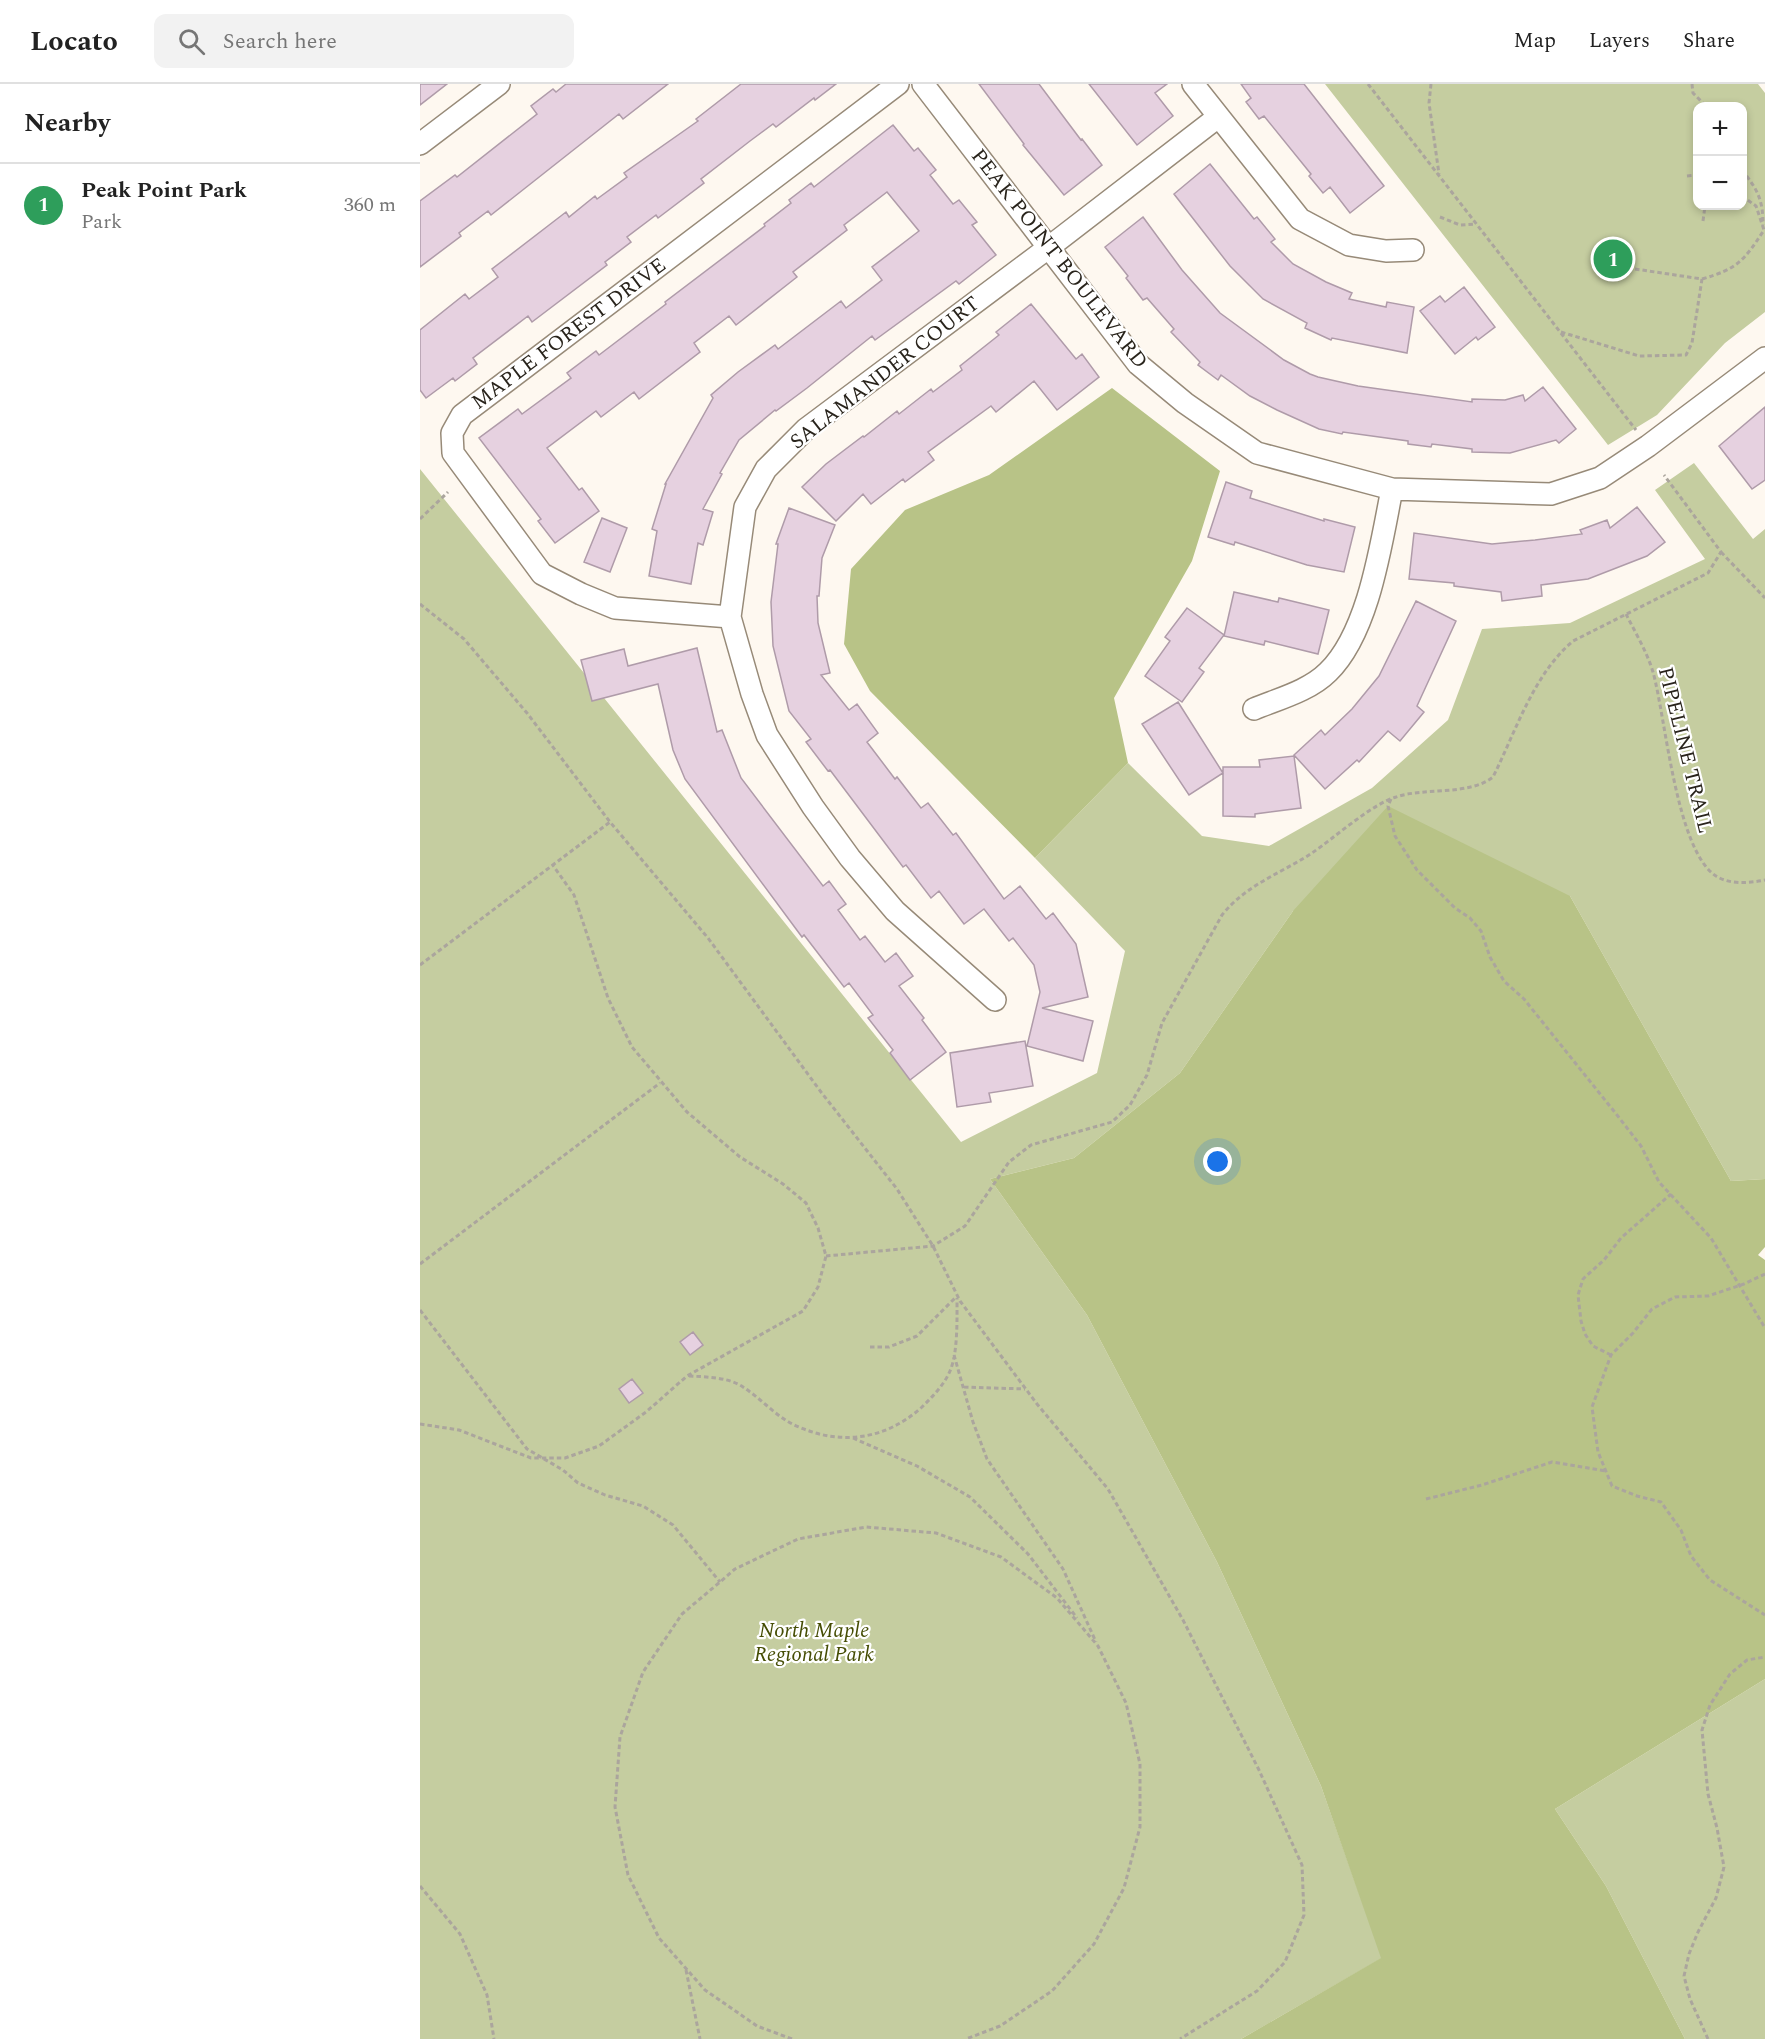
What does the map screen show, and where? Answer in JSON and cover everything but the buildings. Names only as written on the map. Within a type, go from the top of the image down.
[{"type":"street","points":[[420,144],[499,84]]},
{"type":"street","name":"MAPLE FOREST DRIVE","points":[[730,616],[615,608],[542,574],[453,453],[452,433],[462,415],[898,84]]},
{"type":"street","name":"PEAK POINT BOULEVARD","points":[[923,84],[1138,364],[1185,403],[1257,453],[1392,489],[1551,494],[1600,478],[1648,446],[1765,358]]},
{"type":"street","points":[[1193,84],[1300,219],[1349,246],[1413,250]]},
{"type":"street","name":"SALAMANDER COURT","points":[[995,1000],[895,911],[850,858],[813,807],[767,735],[752,694],[730,616],[745,507],[766,469],[806,429],[1048,248],[1218,117]]},
{"type":"street","points":[[1254,709],[1307,687],[1328,673],[1352,641],[1374,579],[1392,489]]},
{"type":"path","points":[[1368,84],[1636,430]]},
{"type":"path","points":[[1431,84],[1429,103],[1440,177]]},
{"type":"path","points":[[1692,84],[1693,93],[1702,102]]},
{"type":"path","points":[[1687,176],[1693,175]]},
{"type":"path","points":[[1614,266],[1702,279],[1728,271],[1749,252],[1764,230],[1763,206],[1756,188],[1747,176]]},
{"type":"path","points":[[1747,199],[1756,206],[1764,230]]},
{"type":"path","points":[[1703,221],[1704,210]]},
{"type":"path","points":[[1440,217],[1460,225],[1476,224]]},
{"type":"path","points":[[1559,331],[1639,356],[1686,355],[1692,343],[1702,279]]},
{"type":"path","points":[[1664,475],[1720,552],[1765,598]]},
{"type":"path","points":[[420,519],[448,492]]},
{"type":"path","points":[[826,1256],[933,1246],[965,1226],[1009,1162],[1031,1145],[1112,1122],[1130,1106],[1147,1075],[1162,1023],[1222,915],[1231,903],[1245,891],[1310,854],[1392,798],[1417,792],[1470,788],[1486,783],[1493,777],[1539,681],[1559,653],[1573,641],[1708,573],[1720,552]]},
{"type":"path","points":[[420,604],[464,639],[527,713],[610,822],[708,938],[821,1092],[897,1189],[933,1246],[957,1296],[1026,1389],[1108,1489],[1183,1620],[1259,1770],[1302,1865],[1304,1915],[1285,1962],[1257,1991],[1180,2039]]},
{"type":"path","name":"PIPELINE TRAIL","points":[[1626,614],[1653,671],[1674,779],[1693,848],[1715,875],[1733,882],[1765,880]]},
{"type":"path","points":[[1392,798],[1388,806],[1395,837],[1417,870],[1455,908],[1470,918],[1481,931],[1490,957],[1504,981],[1524,999],[1641,1146],[1659,1182],[1711,1238],[1765,1328]]},
{"type":"path","points":[[420,965],[610,822]]},
{"type":"path","points":[[420,1424],[459,1430],[531,1458],[565,1458],[599,1446],[646,1412],[687,1376],[803,1311],[818,1287],[826,1256],[818,1228],[806,1203],[783,1184],[740,1157],[687,1112],[660,1083],[632,1047],[598,970],[574,896],[552,864]]},
{"type":"path","points":[[420,1264],[660,1083]]},
{"type":"path","points":[[1611,1355],[1593,1346],[1585,1334],[1578,1295],[1583,1280],[1604,1260],[1621,1238],[1671,1194]]},
{"type":"path","points":[[1765,1274],[1708,1296],[1675,1297],[1652,1309],[1611,1355],[1592,1407],[1598,1452],[1612,1486],[1661,1502],[1681,1530],[1691,1556],[1710,1580],[1765,1615]]},
{"type":"path","points":[[870,1347],[889,1347],[917,1336],[957,1296]]},
{"type":"path","points":[[687,1376],[716,1378],[741,1385],[797,1427],[836,1438],[878,1434],[893,1428],[914,1414],[935,1395],[951,1370],[957,1296]]},
{"type":"path","points":[[420,1310],[527,1449],[563,1470],[578,1483],[606,1495],[643,1506],[673,1525],[720,1582]]},
{"type":"path","points":[[954,1353],[987,1459],[1063,1569],[1126,1703],[1140,1764],[1140,1827],[1124,1888],[1094,1944],[1052,1991],[1000,2026],[966,2039]]},
{"type":"path","points":[[964,1387],[1026,1389]]},
{"type":"path","points":[[852,1438],[917,1466],[970,1497],[1028,1554],[1098,1646]]},
{"type":"path","points":[[1426,1499],[1482,1485],[1552,1462],[1606,1471]]},
{"type":"path","points":[[792,2039],[757,2026],[705,1990],[659,1938],[628,1875],[615,1807],[620,1737],[643,1672],[682,1614],[735,1569],[798,1539],[866,1527],[936,1533],[1001,1557],[1058,1598],[1098,1646]]},
{"type":"path","points":[[1708,2039],[1690,1999],[1684,1976],[1689,1954],[1698,1932],[1716,1898],[1724,1867],[1708,1794],[1702,1730],[1710,1705],[1730,1674],[1747,1660],[1765,1657]]},
{"type":"path","points":[[420,1886],[460,1934],[487,1995],[494,2039]]},
{"type":"path","points":[[686,1968],[700,2039]]},
{"type":"green space","points":[[1325,84],[1758,84],[1765,93],[1765,312],[1725,343],[1657,415],[1608,445]]},
{"type":"green space","points":[[1112,388],[1220,471],[1192,561],[1114,698],[1128,763],[1035,858],[870,691],[844,644],[851,569],[905,510],[989,475]]},
{"type":"green space","name":"North Maple Regional Park","points":[[1694,463],[1753,539],[1765,529],[1765,1179],[1731,1181],[1570,896],[1293,911],[1180,1073],[1074,1158],[990,1179],[1087,1315],[1217,1562],[1321,1786],[1382,1958],[1241,2039],[420,2039],[420,469],[961,1142],[1097,1073],[1125,951],[1035,858],[1128,763],[1202,836],[1269,846],[1372,788],[1448,720],[1482,629],[1570,623],[1705,559],[1655,490]]},
{"type":"green space","points":[[1388,806],[1570,896],[1731,1181],[1765,1179],[1765,1247],[1758,1255],[1765,1260],[1765,1679],[1555,1809],[1606,1886],[1685,2039],[1241,2039],[1381,1958],[1321,1786],[1217,1562],[1087,1315],[990,1179],[1074,1158],[1180,1073],[1293,911]]},
{"type":"green space","points":[[1765,1679],[1765,2039],[1685,2039],[1606,1886],[1555,1809]]},
{"type":"place","name":"Peak Point Park","points":[[1613,259]]}]
